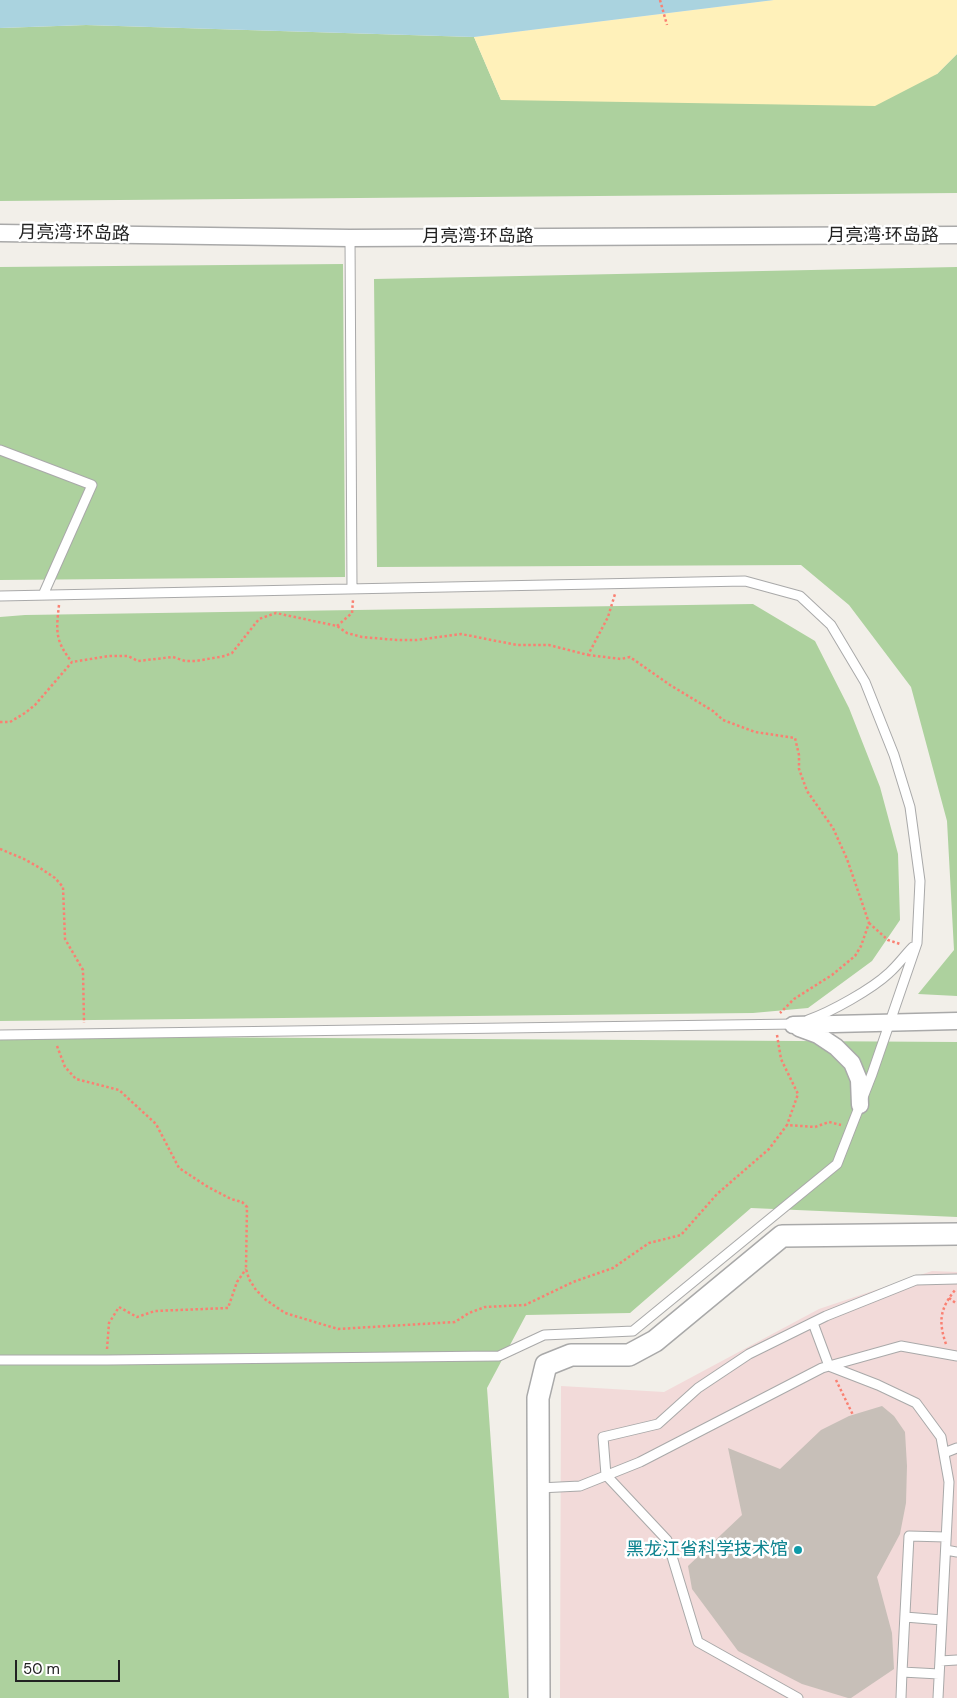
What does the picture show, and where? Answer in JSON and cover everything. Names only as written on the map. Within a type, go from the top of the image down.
[{"type":"street","name":"月亮湾·环岛路","points":[[0,233],[350,238],[957,235]]},
{"type":"street","points":[[792,1025],[957,1020]]},
{"type":"street","points":[[792,1025],[818,1035],[836,1047],[852,1063],[859,1080],[860,1105]]},
{"type":"street","points":[[539,1698],[538,1398],[546,1365],[571,1356],[630,1354],[655,1341],[782,1236],[957,1234]]},
{"type":"lane","points":[[350,238],[352,589]]},
{"type":"lane","points":[[0,450],[92,485],[42,595]]},
{"type":"lane","points":[[0,596],[745,580],[800,596],[831,625],[865,682],[894,755],[910,807],[920,882],[914,946],[860,1105],[836,1164],[633,1331],[544,1335],[499,1356],[0,1360]]},
{"type":"lane","points":[[0,1035],[792,1025],[820,1016],[856,996],[889,974],[914,946]]},
{"type":"lane","points":[[798,1698],[698,1642],[667,1540],[606,1475],[603,1437],[658,1424],[698,1388],[749,1354],[813,1323],[916,1280],[957,1279]]},
{"type":"lane","points":[[813,1323],[829,1366],[916,1402],[941,1438],[949,1482],[938,1698]]},
{"type":"lane","points":[[539,1488],[580,1486],[640,1462],[822,1368],[901,1346],[954,1353]]},
{"type":"lane","points":[[944,1453],[957,1448]]},
{"type":"lane","points":[[901,1698],[909,1536],[946,1538]]},
{"type":"lane","points":[[946,1550],[957,1552]]},
{"type":"lane","points":[[905,1617],[942,1620]]},
{"type":"lane","points":[[940,1662],[957,1660]]},
{"type":"lane","points":[[902,1672],[940,1674]]},
{"type":"path","points":[[660,0],[667,25]]},
{"type":"path","points":[[588,655],[608,618],[614,601],[617,583]]},
{"type":"path","points":[[337,626],[352,612],[352,589]]},
{"type":"path","points":[[60,595],[56,634],[63,652],[72,662]]},
{"type":"path","points":[[0,722],[10,722],[35,705],[72,662],[109,656],[128,656],[138,661],[173,657],[196,662],[224,656],[232,653],[259,619],[276,613],[337,626],[347,633],[362,637],[417,640],[461,634],[517,645],[549,645],[588,655],[621,659],[630,657],[670,685],[713,711],[723,720],[755,732],[795,738],[799,769],[807,791],[833,828],[847,859],[868,923],[888,940],[914,946]]},
{"type":"path","points":[[0,848],[40,868],[55,878],[63,887],[65,939],[83,970],[84,1034]]},
{"type":"path","points":[[54,1035],[65,1067],[76,1079],[119,1090],[156,1124],[179,1168],[208,1187],[231,1199],[242,1202],[247,1207],[246,1269],[249,1279],[256,1290],[285,1312],[338,1329],[455,1322],[469,1313],[485,1308],[525,1305],[573,1282],[613,1268],[649,1243],[681,1234],[717,1194],[769,1149],[787,1125],[798,1094],[781,1059],[776,1025],[779,1014],[794,998],[832,975],[855,956],[861,946],[868,923]]},
{"type":"path","points":[[787,1125],[815,1128],[829,1122],[851,1127]]},
{"type":"path","points":[[107,1360],[109,1323],[119,1307],[137,1317],[155,1312],[228,1308],[237,1282],[246,1269]]},
{"type":"path","points":[[954,1353],[946,1344],[941,1330],[941,1315],[949,1298],[956,1289]]},
{"type":"path","points":[[949,1298],[957,1304]]},
{"type":"path","points":[[829,1366],[853,1415]]},
{"type":"shaded area","name":"黑龙江省科学技术馆","points":[[932,1271],[957,1272],[957,1698],[560,1698],[561,1386],[664,1392],[819,1309]]},
{"type":"green space","points":[[86,25],[474,37],[501,100],[937,74],[957,54],[957,193],[0,201],[0,28]]},
{"type":"green space","points":[[343,264],[345,577],[0,580],[0,267]]},
{"type":"green space","points":[[957,267],[957,996],[918,994],[954,950],[947,821],[911,687],[849,605],[801,565],[377,567],[374,279]]},
{"type":"green space","points":[[753,604],[815,641],[849,708],[880,787],[898,854],[900,920],[872,961],[808,1008],[753,1013],[0,1021],[0,617],[25,615]]},
{"type":"green space","points":[[0,1036],[957,1042],[957,1217],[751,1208],[630,1313],[526,1315],[487,1388],[509,1698],[0,1698]]},
{"type":"sand","points":[[774,0],[957,0],[957,54],[937,74],[875,106],[501,100],[474,37]]},
{"type":"water","points":[[0,0],[774,0],[474,37],[86,25],[0,28]]},
{"type":"building","name":"黑龙江省科学技术馆","points":[[882,1406],[894,1416],[905,1432],[907,1466],[906,1503],[900,1534],[877,1577],[892,1633],[894,1669],[851,1698],[848,1698],[802,1684],[738,1651],[692,1589],[688,1566],[742,1515],[728,1448],[780,1469],[821,1430],[849,1416]]},
{"type":"place","name":"黑龙江省科学技术馆","points":[[798,1550]]}]
